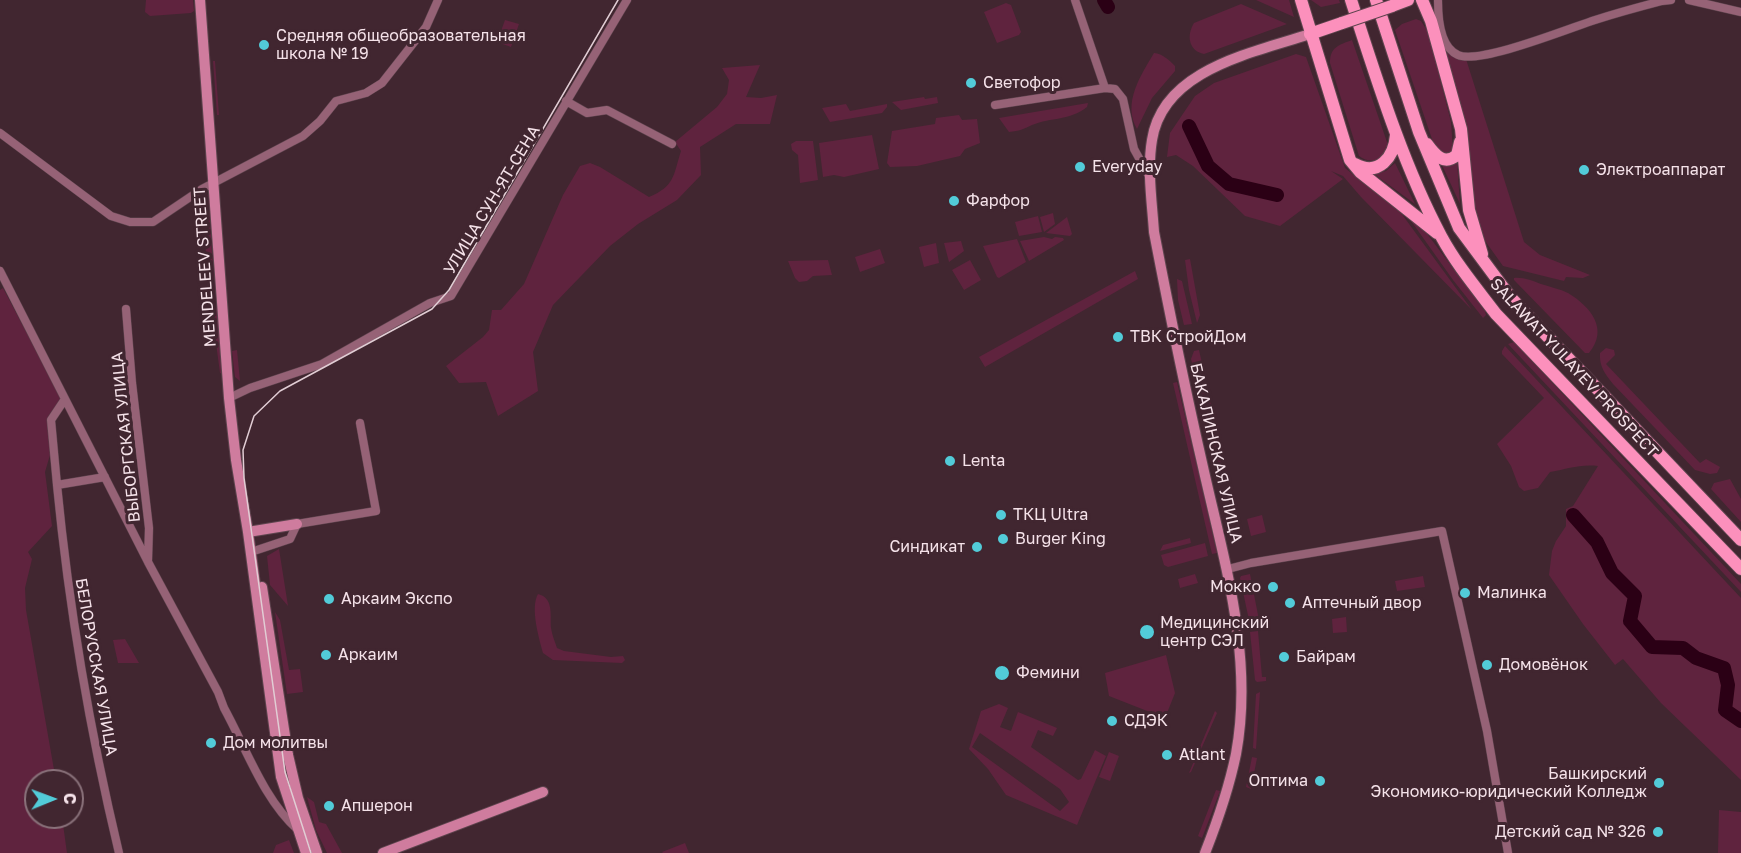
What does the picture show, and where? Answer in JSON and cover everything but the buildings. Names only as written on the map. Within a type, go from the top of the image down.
[{"type":"main road","name":"MENDELEEV STREET","points":[[200,0],[236,460],[281,777],[304,831],[317,853]]},
{"type":"main road","points":[[1301,0],[1350,160],[1360,172],[1442,237]]},
{"type":"main road","name":"SALAWAT YULAYEV PROSPECT","points":[[1351,0],[1422,198],[1463,271],[1496,314],[1741,569]]},
{"type":"main road","name":"SALAWAT YULAYEV PROSPECT","points":[[1376,0],[1419,132],[1459,228],[1511,298],[1741,540]]},
{"type":"main road","points":[[1310,34],[1408,0]]},
{"type":"main road","points":[[1422,0],[1431,21],[1461,129],[1469,210],[1485,264]]},
{"type":"main road","name":"БАКАЛИНСКАЯ УЛИЦА","points":[[1205,853],[1228,789],[1236,753],[1240,721],[1240,661],[1228,569],[1203,469],[1154,232],[1151,179],[1152,141],[1155,124],[1164,106],[1178,89],[1200,74],[1226,62],[1310,34]]},
{"type":"main road","points":[[1419,132],[1437,156],[1448,160],[1454,158],[1458,152],[1461,129]]},
{"type":"main road","points":[[1350,160],[1357,166],[1366,168],[1381,166],[1393,153],[1397,130]]},
{"type":"main road","points":[[248,532],[297,524]]},
{"type":"main road","name":"MENDELEEV STREET","points":[[248,532],[267,608],[288,755],[298,798],[306,853]]},
{"type":"main road","points":[[384,853],[543,792]]},
{"type":"street","points":[[0,133],[111,216],[130,222],[153,222],[213,183],[303,136],[320,122],[336,101],[366,93],[382,83],[426,27],[438,0]]},
{"type":"street","name":"УЛИЦА СУН-ЯТ-СЕНА","points":[[230,398],[250,388],[322,364],[430,303],[451,296],[627,0]]},
{"type":"street","points":[[1075,0],[1105,87]]},
{"type":"street","points":[[1438,0],[1438,18],[1449,48],[1458,55],[1467,57],[1502,51],[1598,19],[1671,0]]},
{"type":"street","points":[[1689,0],[1741,12]]},
{"type":"street","points":[[995,105],[1105,87],[1115,89],[1123,99],[1134,149],[1151,179]]},
{"type":"street","points":[[566,101],[587,113],[607,110],[672,144]]},
{"type":"street","points":[[0,271],[148,562],[274,802],[286,819],[304,831]]},
{"type":"street","name":"ВЫБОРГСКАЯ УЛИЦА","points":[[126,309],[149,528],[148,562]]},
{"type":"street","name":"БЕЛОРУССКАЯ УЛИЦА","points":[[65,399],[51,420],[65,564],[77,644],[107,804],[119,853]]},
{"type":"street","points":[[254,551],[290,539],[297,524],[376,511],[360,423]]},
{"type":"street","points":[[57,485],[105,477]]},
{"type":"street","points":[[1228,569],[1251,563],[1442,531],[1487,731],[1508,853]]},
{"type":"shaded area","points":[[146,0],[193,0],[194,11],[150,16],[145,12]]},
{"type":"shaded area","points":[[1256,0],[1289,0],[1294,17]]},
{"type":"shaded area","points":[[1311,0],[1339,0],[1340,3],[1321,7]]},
{"type":"shaded area","points":[[1006,3],[1011,5],[1021,32],[1019,35],[997,43],[984,12]]},
{"type":"shaded area","points":[[1241,4],[1287,24],[1204,54],[1195,50],[1190,42],[1190,33],[1194,23]]},
{"type":"shaded area","points":[[1416,19],[1421,21],[1428,32],[1451,122],[1453,151],[1446,156],[1434,145],[1395,30],[1402,24]]},
{"type":"shaded area","points":[[505,20],[519,24],[511,47],[497,42]]},
{"type":"shaded area","points":[[1442,38],[1466,59],[1524,242],[1540,255],[1590,275],[1583,278],[1566,277],[1564,281],[1503,266],[1478,231]]},
{"type":"shaded area","points":[[1352,40],[1388,145],[1384,154],[1377,160],[1368,160],[1359,156],[1330,63],[1334,50],[1339,45]]},
{"type":"shaded area","points":[[1154,53],[1175,66],[1175,71],[1152,98],[1137,129],[1133,119],[1132,99],[1139,80]]},
{"type":"shaded area","points":[[1296,54],[1306,57],[1345,168],[1401,213],[1472,310],[1343,176],[1331,171],[1343,179],[1280,226],[1245,216],[1193,166],[1176,155],[1167,157],[1170,133],[1195,96],[1214,83]]},
{"type":"shaded area","points":[[213,61],[215,61],[219,115],[217,115]]},
{"type":"shaded area","points":[[760,65],[746,97],[761,98],[777,95],[770,124],[736,124],[700,147],[701,175],[677,200],[638,224],[610,246],[553,305],[533,352],[538,391],[498,416],[486,382],[459,383],[446,366],[483,337],[489,330],[492,310],[501,310],[524,284],[563,195],[580,166],[590,163],[600,167],[649,197],[658,193],[664,189],[674,174],[681,151],[675,142],[717,107],[727,94],[729,80],[722,68]]},
{"type":"shaded area","points":[[924,97],[925,99],[937,97],[938,103],[901,110],[892,102]]},
{"type":"shaded area","points":[[1088,103],[1087,107],[1074,115],[1016,131],[1009,132],[999,118]]},
{"type":"shaded area","points":[[846,104],[850,111],[887,104],[887,107],[882,113],[830,122],[822,108]]},
{"type":"shaded area","points":[[959,115],[962,120],[977,119],[980,143],[965,149],[960,156],[917,166],[890,167],[887,163],[892,131],[935,124],[936,118]]},
{"type":"shaded area","points":[[872,135],[879,169],[844,177],[834,175],[823,177],[819,143]]},
{"type":"shaded area","points":[[796,141],[813,141],[818,180],[800,183],[798,155],[792,150],[791,144]]},
{"type":"shaded area","points":[[1457,161],[1460,204],[1442,165]]},
{"type":"shaded area","points":[[1395,163],[1415,204],[1374,174],[1386,171]]},
{"type":"shaded area","points":[[208,195],[215,294],[209,297],[202,199]]},
{"type":"shaded area","points":[[1404,211],[1419,223],[1485,311],[1486,315],[1483,318],[1453,280]]},
{"type":"shaded area","points":[[1053,213],[1055,224],[1044,232],[1040,217]]},
{"type":"shaded area","points":[[1038,216],[1042,232],[1019,236],[1015,222]]},
{"type":"shaded area","points":[[1067,217],[1072,234],[1070,236],[1046,233]]},
{"type":"shaded area","points":[[1044,237],[1063,238],[1064,240],[1029,261],[1020,241]]},
{"type":"shaded area","points":[[1017,239],[1026,262],[999,278],[983,246]]},
{"type":"shaded area","points":[[961,241],[964,251],[949,262],[944,243]]},
{"type":"shaded area","points":[[936,243],[939,263],[924,267],[919,247]]},
{"type":"shaded area","points":[[880,249],[885,263],[860,272],[855,257]]},
{"type":"shaded area","points":[[1190,259],[1200,315],[1197,323],[1185,260]]},
{"type":"shaded area","points":[[828,260],[832,275],[813,276],[807,281],[799,282],[788,261]]},
{"type":"shaded area","points":[[970,260],[981,280],[964,290],[952,270]]},
{"type":"shaded area","points":[[1135,271],[1138,279],[985,367],[979,357]]},
{"type":"shaded area","points":[[1514,278],[1562,290],[1584,305],[1595,319],[1597,327],[1595,344],[1589,353],[1585,353]]},
{"type":"shaded area","points":[[1177,279],[1182,281],[1192,324],[1184,325],[1178,300]]},
{"type":"shaded area","points":[[3,288],[61,398],[49,418],[50,455],[45,472],[52,526],[28,552],[32,559],[25,588],[26,610],[54,769],[24,769],[24,829],[64,829],[67,853],[0,853],[0,290]]},
{"type":"shaded area","points":[[211,306],[217,309],[222,374],[220,373]]},
{"type":"shaded area","points":[[1514,342],[1741,584],[1741,592],[1508,344]]},
{"type":"shaded area","points":[[1505,346],[1741,598],[1741,780],[1661,703],[1623,659],[1615,665],[1549,575],[1552,551],[1566,526],[1566,509],[1573,506],[1598,466],[1579,466],[1550,472],[1538,488],[1524,491],[1519,487],[1511,466],[1497,444],[1544,398],[1502,354]]},
{"type":"shaded area","points":[[1606,348],[1614,350],[1615,355],[1606,364],[1700,463],[1706,459],[1720,467],[1717,473],[1710,474],[1695,470],[1613,384],[1600,362],[1600,353]]},
{"type":"shaded area","points":[[237,350],[240,381],[235,377],[232,351]]},
{"type":"shaded area","points":[[1199,350],[1227,474],[1219,472],[1191,359],[1194,351]]},
{"type":"shaded area","points":[[1177,382],[1217,553],[1212,554],[1173,383]]},
{"type":"shaded area","points":[[1730,479],[1741,499],[1741,522],[1711,489],[1714,483]]},
{"type":"shaded area","points":[[1262,515],[1266,532],[1251,536],[1247,519]]},
{"type":"shaded area","points":[[1190,538],[1191,543],[1160,551],[1163,545]]},
{"type":"shaded area","points":[[1205,543],[1208,556],[1168,567],[1164,565],[1161,555]]},
{"type":"shaded area","points":[[279,549],[288,606],[270,585],[267,556]]},
{"type":"shaded area","points":[[1195,574],[1198,583],[1180,588],[1178,579]]},
{"type":"shaded area","points":[[1250,574],[1259,620],[1251,622],[1240,578]]},
{"type":"shaded area","points":[[1423,576],[1425,587],[1397,591],[1395,581]]},
{"type":"shaded area","points":[[538,594],[547,599],[549,603],[551,631],[557,648],[564,651],[611,657],[623,656],[625,660],[622,663],[553,660],[543,653],[535,615]]},
{"type":"shaded area","points":[[275,612],[280,620],[289,670],[300,669],[303,692],[287,694]]},
{"type":"shaded area","points":[[1346,617],[1347,632],[1333,633],[1332,619]]},
{"type":"shaded area","points":[[1258,631],[1262,677],[1266,677],[1266,681],[1257,682],[1250,632]]},
{"type":"shaded area","points":[[125,639],[139,663],[118,663],[113,640]]},
{"type":"shaded area","points":[[1166,655],[1175,693],[1165,718],[1109,696],[1105,673]]},
{"type":"shaded area","points":[[1260,692],[1256,749],[1253,748],[1256,694]]},
{"type":"shaded area","points":[[999,704],[1008,708],[1000,727],[1011,731],[1018,712],[1057,728],[1053,736],[1038,730],[1031,747],[1078,780],[1081,779],[1095,750],[1106,756],[1077,825],[1006,795],[988,769],[969,749],[981,711]],"holes":[[[980,733],[1060,789],[1069,802],[1060,811],[972,747]]]},
{"type":"shaded area","points":[[1215,711],[1217,713],[1189,773]]},
{"type":"shaded area","points":[[1109,752],[1119,756],[1110,781],[1099,777]]},
{"type":"shaded area","points":[[1252,757],[1257,758],[1251,789],[1246,787]]},
{"type":"shaded area","points":[[1216,790],[1220,791],[1202,838],[1198,836]]},
{"type":"shaded area","points":[[307,797],[314,802],[319,822],[326,824],[342,853],[327,853],[316,830]]},
{"type":"shaded area","points":[[1719,810],[1741,812],[1741,853],[1718,853]]},
{"type":"shaded area","points":[[289,840],[294,853],[273,853],[276,845]]},
{"type":"shaded area","points":[[685,843],[689,853],[662,852]]},
{"type":"waterway","points":[[1104,0],[1108,7]]},
{"type":"waterway","points":[[1189,126],[1208,166],[1229,184],[1277,195]]},
{"type":"waterway","points":[[1573,515],[1597,542],[1612,573],[1635,596],[1630,621],[1652,647],[1683,648],[1696,658],[1724,668],[1728,685],[1725,710],[1741,721]]},
{"type":"tram line","points":[[311,853],[285,772],[244,478],[243,450],[254,416],[280,391],[432,309],[449,290],[618,0]]},
{"type":"place","name":"Средняя общеобразовательная школа № 19","points":[[264,45]]},
{"type":"place","name":"Светофор","points":[[971,83]]},
{"type":"place","name":"Everyday","points":[[1080,167]]},
{"type":"place","name":"Электроаппарат","points":[[1584,170]]},
{"type":"place","name":"Фарфор","points":[[954,201]]},
{"type":"place","name":"ТВК СтройДом","points":[[1118,337]]},
{"type":"place","name":"Lenta","points":[[950,461]]},
{"type":"place","name":"ТКЦ Ultra","points":[[1001,515]]},
{"type":"place","name":"Burger King","points":[[1003,539]]},
{"type":"place","name":"Синдикат","points":[[977,547]]},
{"type":"place","name":"Мокко","points":[[1273,587]]},
{"type":"place","name":"Малинка","points":[[1465,593]]},
{"type":"place","name":"Аркаим Экспо","points":[[329,599]]},
{"type":"place","name":"Аптечный двор","points":[[1290,603]]},
{"type":"place","name":"Медицинский центр СЭЛ","points":[[1147,632]]},
{"type":"place","name":"Аркаим","points":[[326,655]]},
{"type":"place","name":"Байрам","points":[[1284,657]]},
{"type":"place","name":"Домовёнок","points":[[1487,665]]},
{"type":"place","name":"Фемини","points":[[1002,673]]},
{"type":"place","name":"СДЭК","points":[[1112,721]]},
{"type":"place","name":"Дом молитвы","points":[[211,743]]},
{"type":"place","name":"Atlant","points":[[1167,755]]},
{"type":"place","name":"Оптима","points":[[1320,781]]},
{"type":"place","name":"Башкирский Экономико-юридический Колледж","points":[[1659,783]]},
{"type":"place","name":"Апшерон","points":[[329,806]]},
{"type":"place","name":"Детский сад № 326","points":[[1658,832]]}]
